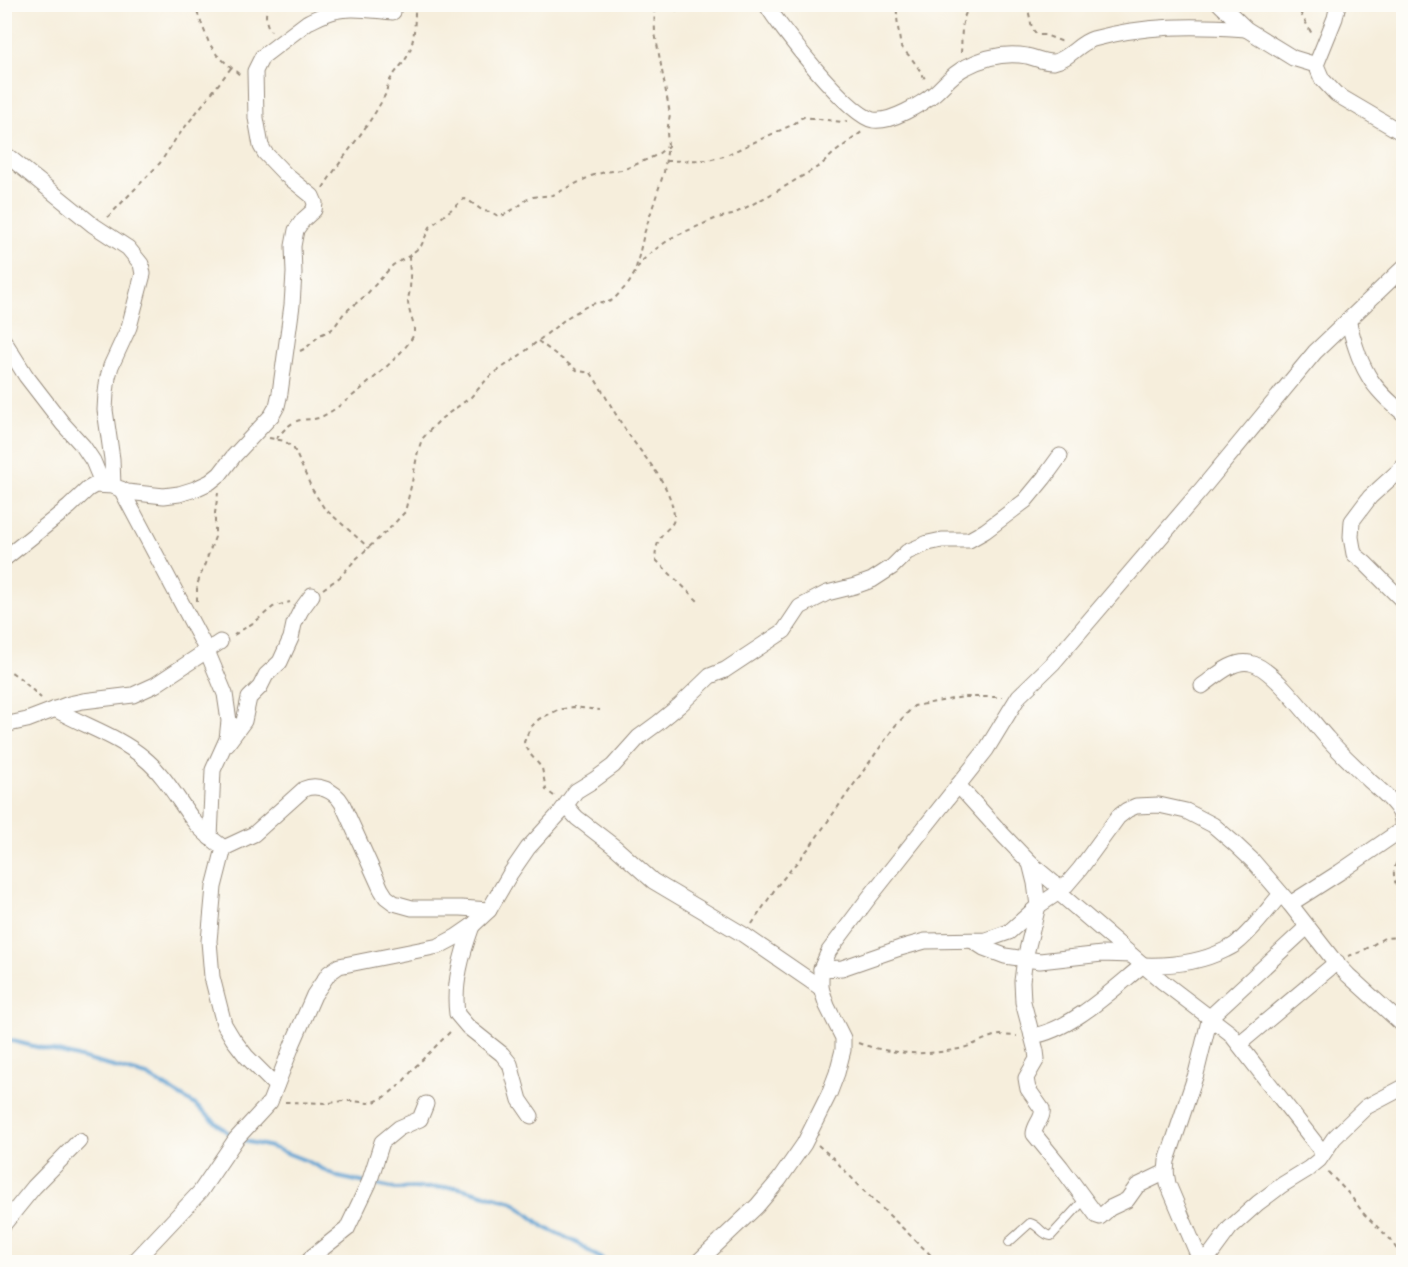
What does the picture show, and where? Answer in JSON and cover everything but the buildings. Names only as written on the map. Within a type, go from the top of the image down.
[{"type":"street","points":[[766,4],[797,47],[845,101],[864,116],[875,120],[889,118],[909,110],[933,95],[959,71],[991,57],[1011,54],[1053,62],[1090,40],[1132,30],[1172,26],[1246,29]]},
{"type":"street","points":[[1220,4],[1246,29],[1293,58],[1319,58]]},
{"type":"street","points":[[1338,4],[1335,18],[1319,58],[1322,79],[1336,94],[1404,134]]},
{"type":"street","points":[[4,559],[95,485],[127,492],[164,496],[179,494],[210,482],[220,474],[272,415],[277,406],[292,305],[293,246],[296,230],[314,210],[315,203],[312,196],[286,174],[261,146],[256,118],[255,71],[262,57],[280,43],[308,22],[335,10],[393,12]]},
{"type":"street","points":[[4,153],[98,228],[128,248],[141,264],[143,274],[129,327],[108,377],[105,410],[112,459],[112,487]]},
{"type":"street","points":[[698,1263],[758,1206],[804,1144],[821,1113],[837,1073],[843,1050],[843,1038],[821,988],[821,969],[842,933],[986,750],[1019,696],[1053,663],[1315,352],[1404,267]]},
{"type":"street","points":[[1348,320],[1368,376],[1381,393],[1404,414]]},
{"type":"street","points":[[4,341],[26,376],[83,446],[112,487],[207,651],[225,694],[229,721],[227,739],[213,770],[210,838]]},
{"type":"street","points":[[134,1263],[200,1192],[236,1139],[270,1102],[314,995],[334,968],[439,945],[472,926],[489,910],[528,848],[566,806],[576,791],[613,766],[639,737],[680,705],[710,675],[725,670],[784,631],[800,607],[827,593],[872,580],[892,567],[907,552],[928,543],[942,540],[969,540],[985,531],[1024,501],[1060,456]]},
{"type":"street","points":[[1404,466],[1370,497],[1352,521],[1351,537],[1354,554],[1404,602]]},
{"type":"street","points":[[221,752],[244,721],[250,695],[260,687],[266,675],[280,662],[291,638],[294,624],[312,595]]},
{"type":"street","points":[[4,725],[27,720],[82,701],[141,692],[155,686],[220,642]]},
{"type":"street","points":[[971,940],[1005,956],[1040,961],[1102,954],[1161,965],[1185,963],[1214,956],[1236,945],[1258,922],[1286,899],[1349,866],[1403,828],[1399,810],[1389,798],[1327,738],[1303,709],[1265,670],[1248,662],[1240,663],[1226,669],[1202,686]]},
{"type":"street","points":[[55,709],[127,745],[145,759],[176,795],[195,822],[210,838],[224,848]]},
{"type":"street","points":[[958,785],[1030,864],[1060,892],[1137,960],[1230,1033],[1321,1156]]},
{"type":"street","points":[[224,848],[254,834],[304,789],[319,788],[338,795],[381,889],[394,903],[412,908],[489,910]]},
{"type":"street","points":[[821,969],[842,968],[924,941],[986,940],[1009,932],[1038,906],[1060,892],[1118,817],[1136,806],[1159,805],[1186,811],[1213,825],[1253,861],[1348,975],[1404,1026]]},
{"type":"street","points":[[566,806],[653,880],[744,935],[821,988]]},
{"type":"street","points":[[224,848],[214,887],[209,941],[212,977],[224,1024],[246,1056],[276,1086]]},
{"type":"street","points":[[1030,864],[1038,906],[1025,958],[1022,981],[1023,1002],[1036,1051],[1036,1059],[1026,1077],[1027,1084],[1043,1112],[1034,1129],[1034,1134],[1100,1217],[1110,1208],[1127,1200],[1137,1186],[1166,1172]]},
{"type":"street","points":[[472,926],[462,955],[456,1010],[458,1017],[502,1054],[510,1064],[520,1100],[531,1116]]},
{"type":"street","points":[[1307,927],[1210,1017],[1196,1074],[1173,1139],[1166,1172],[1168,1184],[1203,1263],[1230,1228],[1258,1203],[1308,1169],[1334,1138],[1366,1107],[1404,1087]]},
{"type":"street","points":[[1032,1036],[1043,1035],[1058,1028],[1095,1004],[1137,960]]},
{"type":"street","points":[[1239,1044],[1337,962]]},
{"type":"street","points":[[308,1263],[347,1229],[369,1184],[382,1142],[399,1128],[420,1119],[426,1104]]},
{"type":"street","points":[[4,1224],[34,1187],[79,1141]]},
{"type":"lane","points":[[1009,1242],[1030,1223],[1034,1223],[1051,1236],[1085,1199]]},
{"type":"path","points":[[194,4],[209,43],[217,55],[255,87]]},
{"type":"path","points":[[268,4],[267,27],[280,43]]},
{"type":"path","points":[[315,203],[334,169],[387,92],[389,80],[401,67],[409,53],[415,4]]},
{"type":"path","points":[[635,272],[644,234],[664,172],[668,146],[667,132],[670,114],[655,33],[654,4]]},
{"type":"path","points":[[659,4],[675,11],[682,11],[697,4]]},
{"type":"path","points":[[959,71],[961,37],[967,12],[978,4]]},
{"type":"path","points":[[1027,4],[1032,28],[1037,35],[1045,34],[1065,43],[1080,46]]},
{"type":"path","points":[[1298,4],[1319,58]]},
{"type":"path","points":[[897,10],[899,39],[902,48],[927,81],[933,95]]},
{"type":"path","points":[[98,228],[160,163],[231,68]]},
{"type":"path","points":[[666,161],[708,160],[724,156],[794,124],[804,117],[842,122],[864,116]]},
{"type":"path","points":[[220,642],[238,633],[273,607],[312,595],[328,586],[389,529],[405,512],[422,440],[442,418],[471,397],[489,377],[568,317],[589,305],[613,300],[629,283],[641,262],[673,237],[717,218],[738,212],[771,195],[821,165],[850,140],[881,119]]},
{"type":"path","points":[[284,364],[320,335],[331,330],[344,313],[365,297],[393,265],[421,246],[430,227],[464,199],[483,211],[498,216],[504,215],[526,200],[553,195],[591,176],[630,167],[657,155],[668,146]]},
{"type":"path","points":[[276,439],[288,426],[298,421],[315,420],[332,411],[371,381],[412,339],[414,327],[408,298],[411,287],[409,256]]},
{"type":"path","points":[[538,341],[578,371],[591,373],[628,434],[659,476],[673,508],[674,519],[671,527],[661,537],[656,551],[656,560],[700,603]]},
{"type":"path","points":[[255,435],[285,441],[294,449],[312,489],[324,508],[369,548]]},
{"type":"path","points":[[197,603],[196,585],[214,537],[220,474]]},
{"type":"path","points":[[4,667],[55,709]]},
{"type":"path","points":[[744,935],[777,886],[809,848],[896,726],[914,706],[963,697],[1019,696]]},
{"type":"path","points":[[566,806],[546,790],[542,768],[530,754],[524,742],[530,728],[539,719],[558,710],[573,707],[600,710]]},
{"type":"path","points":[[1403,828],[1402,851],[1394,870],[1396,888],[1404,899]]},
{"type":"path","points":[[1337,962],[1361,952],[1384,938],[1404,937]]},
{"type":"path","points":[[270,1102],[330,1104],[343,1101],[374,1102],[385,1097],[400,1084],[462,1021]]},
{"type":"path","points":[[843,1038],[870,1048],[895,1052],[932,1053],[965,1047],[996,1035],[1032,1036]]},
{"type":"path","points":[[808,1136],[938,1263]]},
{"type":"path","points":[[1321,1156],[1325,1169],[1389,1239],[1404,1260]]},
{"type":"waterway","points":[[4,1039],[147,1076],[194,1104],[233,1137]]},
{"type":"waterway","points":[[240,1140],[271,1147],[307,1161],[338,1177],[366,1183]]},
{"type":"waterway","points":[[373,1184],[396,1189],[456,1187],[513,1202],[544,1227],[575,1242],[606,1262]]}]
